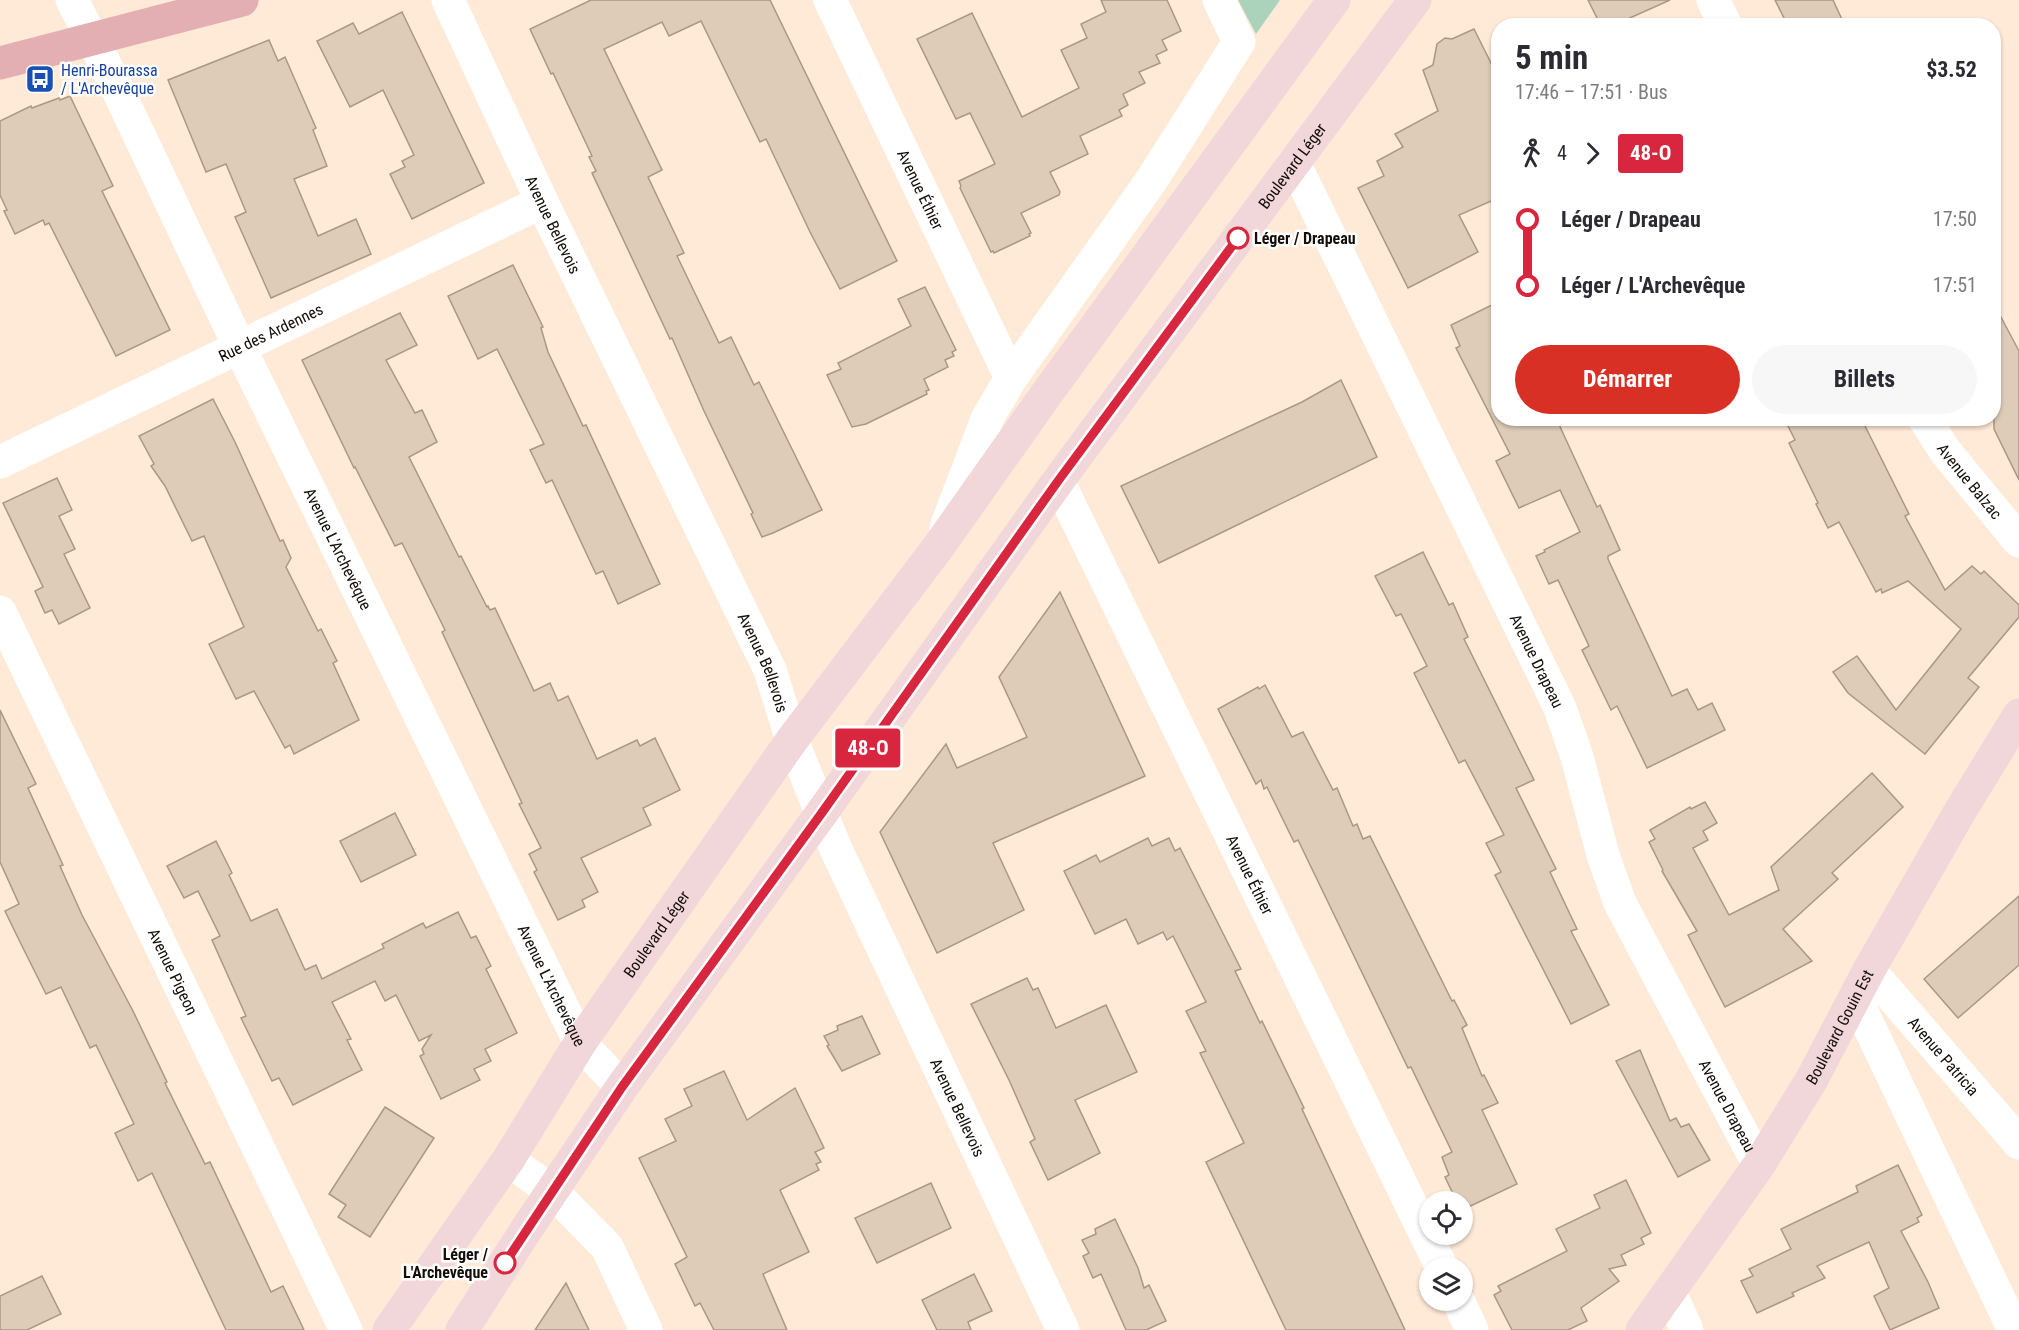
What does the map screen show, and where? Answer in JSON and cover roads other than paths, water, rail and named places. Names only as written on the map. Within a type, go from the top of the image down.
[{"type":"main road","points":[[0,63],[242,0]]},
{"type":"main road","name":"Boulevard Léger","points":[[389,1330],[508,1160],[580,1044],[792,740],[939,546],[1045,396],[1334,0]]},
{"type":"main road","name":"Boulevard Léger","points":[[462,1330],[622,1087],[821,814],[1058,481],[1415,0]]},
{"type":"main road","name":"Boulevard Gouin Est","points":[[1642,1330],[1759,1165],[1812,1078],[1862,983],[1959,813],[2019,715]]},
{"type":"street","name":"Avenue L'Archevêque","points":[[72,0],[93,38],[240,348],[580,1044],[622,1087]]},
{"type":"street","name":"Avenue Bellevois","points":[[448,0],[542,201],[770,670],[792,740],[821,814],[1063,1330]]},
{"type":"street","name":"Avenue Éthier","points":[[830,0],[1011,378]]},
{"type":"street","name":"Boulevard Léger","points":[[939,546],[987,419],[1011,378],[1151,181],[1239,42],[1219,0]]},
{"type":"street","points":[[1713,0],[1722,18]]},
{"type":"street","name":"Avenue Drapeau","points":[[1294,163],[1560,708],[1577,757],[1603,855],[1620,903],[1759,1165]]},
{"type":"street","name":"Rue des Ardennes","points":[[0,462],[542,201]]},
{"type":"street","name":"Avenue Balzac","points":[[1929,426],[1945,451],[2019,541]]},
{"type":"street","name":"Avenue Éthier","points":[[1058,481],[1437,1257]]},
{"type":"street","name":"Avenue Pigeon","points":[[0,612],[12,669],[346,1330]]},
{"type":"street","points":[[1862,983],[2014,1330]]},
{"type":"street","name":"Avenue Patricia","points":[[1862,983],[2019,1143]]},
{"type":"street","points":[[508,1160],[552,1191],[607,1247],[646,1330]]},
{"type":"street","points":[[1670,1293],[1687,1330]]},
{"type":"street","points":[[1463,1311],[1472,1330]]},
{"type":"place","name":"Henri-Bourassa / L'Archevêque","points":[[40,79]]},
{"type":"place","name":"Léger / Drapeau","points":[[1238,238]]},
{"type":"place","name":"Léger / L'Archevêque","points":[[505,1263]]}]
